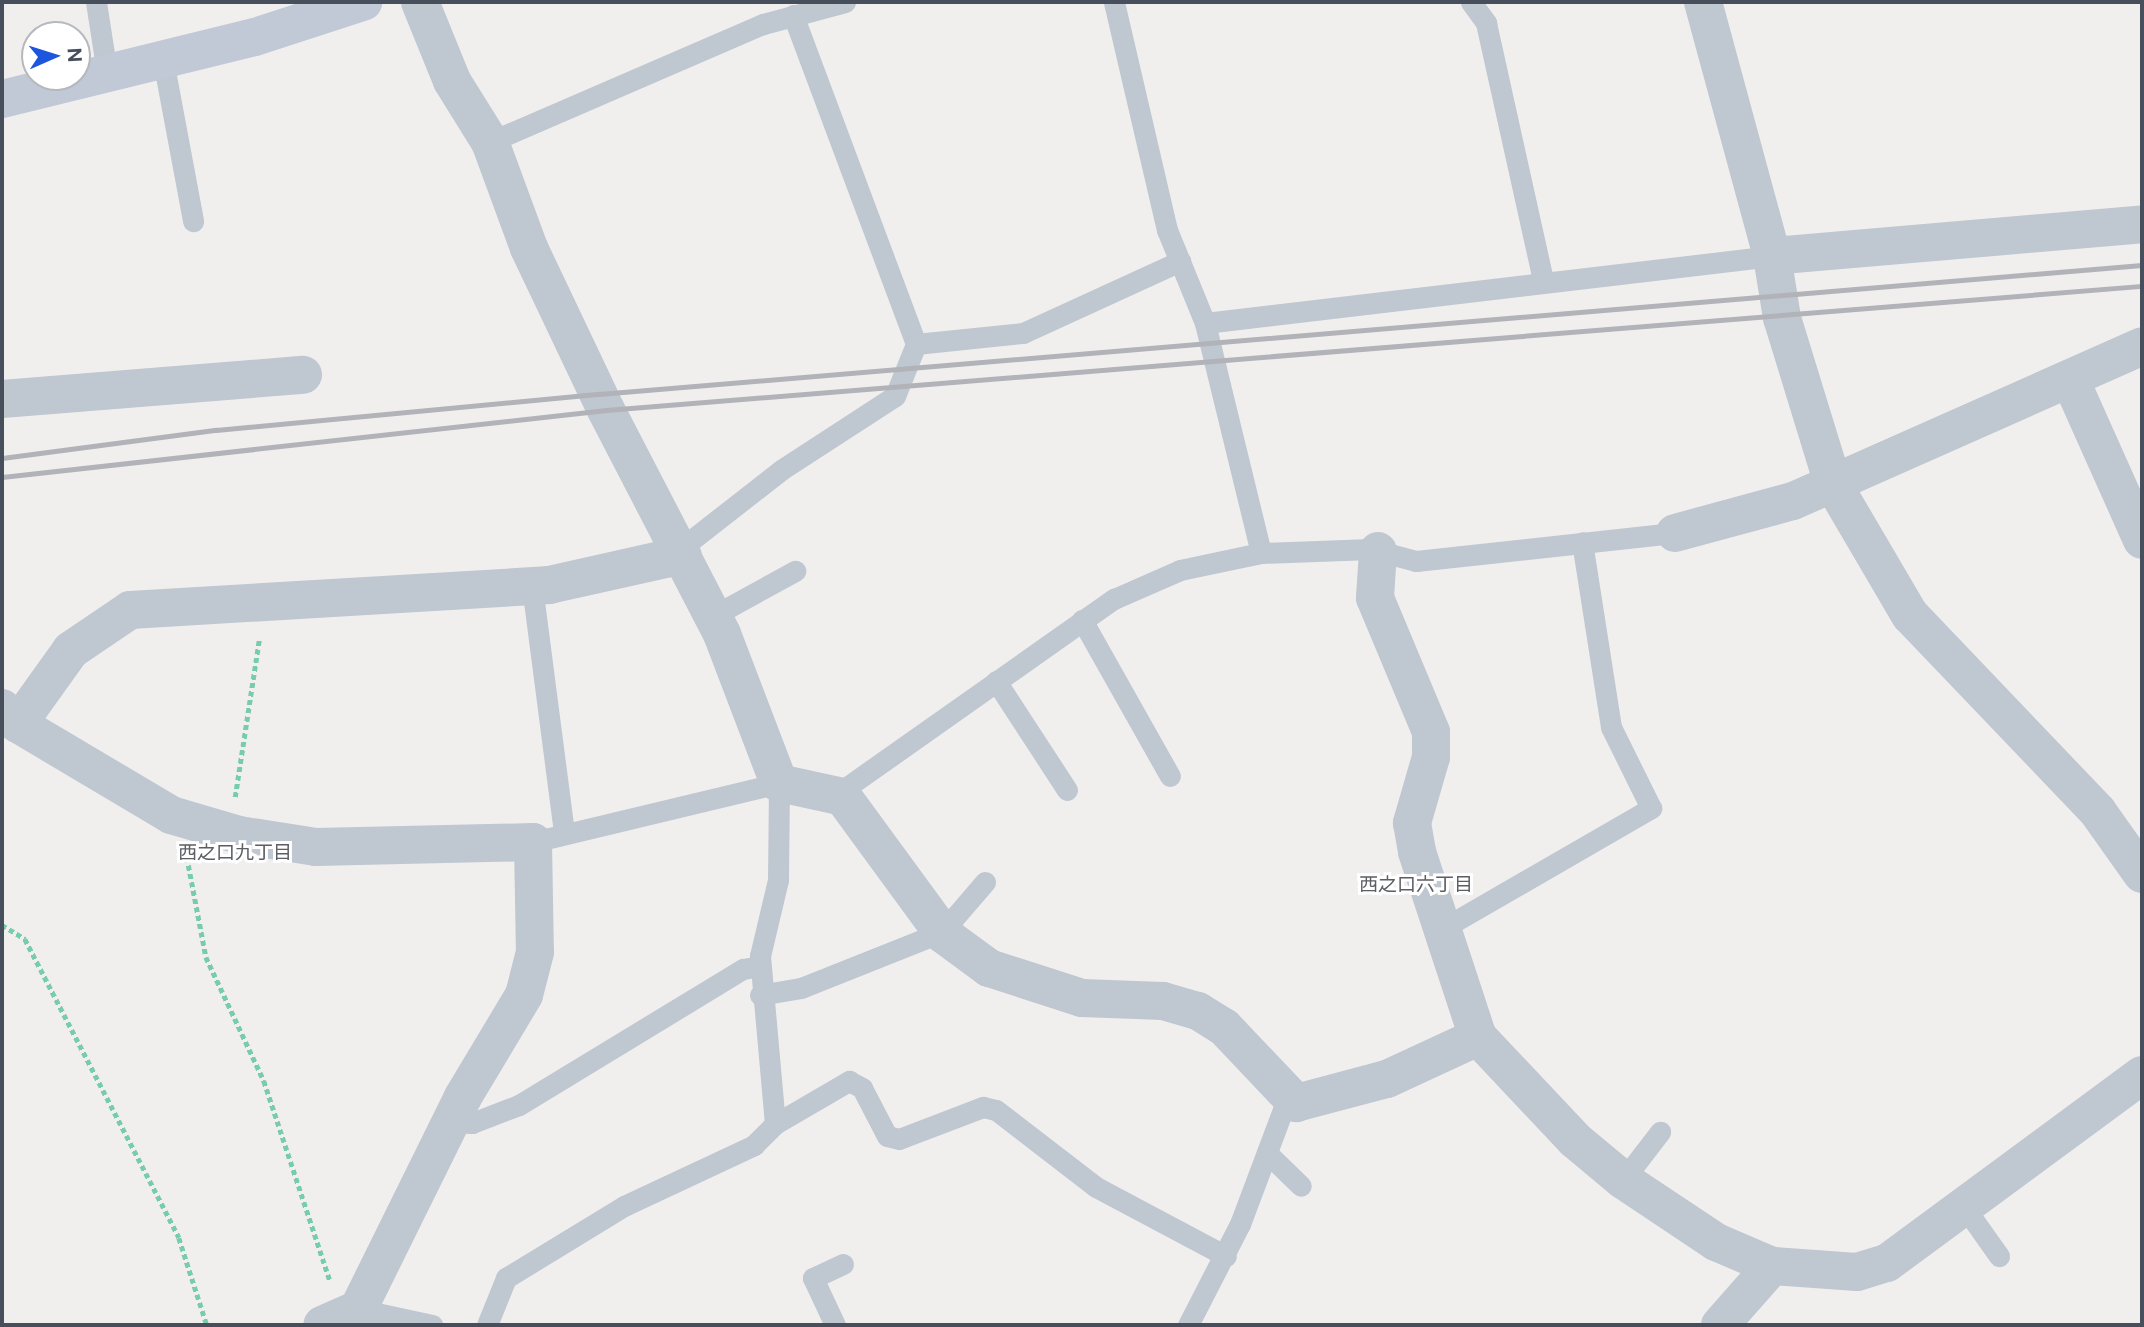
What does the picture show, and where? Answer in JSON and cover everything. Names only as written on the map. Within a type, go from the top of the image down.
[{"type":"street","points":[[2,99],[163,60],[363,2]]},
{"type":"street","points":[[420,2],[452,80],[490,142],[529,248],[713,615],[779,783],[843,797],[942,932],[989,968],[1030,984],[1082,998],[1163,1001],[1198,1011],[1224,1027],[1287,1098],[1319,1100],[1362,1087],[1478,1037]]},
{"type":"street","points":[[1703,2],[1772,256],[1782,318],[1833,484],[1910,615],[2098,812],[2142,874]]},
{"type":"street","points":[[1772,256],[2142,224]]},
{"type":"street","points":[[1675,533],[1833,484],[2142,346]]},
{"type":"street","points":[[2,399],[303,375]]},
{"type":"street","points":[[2070,379],[2142,540]]},
{"type":"street","points":[[1378,551],[1375,598],[1431,732],[1431,757],[1412,823],[1447,926],[1478,1037],[1575,1140],[1623,1180],[1716,1242],[1772,1266],[1857,1272],[1887,1263],[2142,1075]]},
{"type":"street","points":[[321,1325],[358,1306],[451,1122],[532,977],[549,838],[316,847],[230,832],[183,818],[8,719],[71,650],[130,611],[532,586],[622,572],[681,552]]},
{"type":"street","points":[[1720,1325],[1772,1266]]},
{"type":"lane","points":[[96,2],[107,73]]},
{"type":"lane","points":[[490,142],[793,15],[845,2]]},
{"type":"lane","points":[[1114,2],[1180,261],[1205,323],[1261,553]]},
{"type":"lane","points":[[1471,2],[1486,23],[1543,281]]},
{"type":"lane","points":[[681,552],[781,470],[895,396],[916,344],[793,15]]},
{"type":"lane","points":[[163,60],[193,221]]},
{"type":"lane","points":[[1205,323],[1543,281],[1748,264],[1772,256]]},
{"type":"lane","points":[[916,344],[1023,333],[1180,261]]},
{"type":"lane","points":[[843,797],[996,681],[1082,620],[1180,570],[1261,553],[1378,551],[1416,561],[1675,533]]},
{"type":"lane","points":[[1447,926],[1651,808],[1611,727],[1582,542]]},
{"type":"lane","points":[[713,615],[794,571]]},
{"type":"lane","points":[[532,586],[549,838],[779,783],[778,880],[760,966],[760,995],[775,1124]]},
{"type":"lane","points":[[1082,620],[1170,776]]},
{"type":"lane","points":[[996,681],[1067,790]]},
{"type":"lane","points":[[760,995],[801,988],[942,932],[985,882]]},
{"type":"lane","points":[[451,1122],[472,1123],[519,1105],[743,969],[760,966]]},
{"type":"lane","points":[[487,1325],[506,1278],[624,1206],[754,1145],[775,1124],[849,1081],[863,1088],[887,1136],[899,1139],[983,1107],[996,1110],[1096,1187],[1226,1256]]},
{"type":"lane","points":[[1188,1325],[1226,1256],[1287,1098]]},
{"type":"lane","points":[[1623,1180],[1660,1132]]},
{"type":"lane","points":[[1267,1153],[1301,1186]]},
{"type":"lane","points":[[1965,1208],[1999,1256]]},
{"type":"lane","points":[[835,1325],[813,1279],[843,1264]]},
{"type":"lane","points":[[358,1306],[432,1325]]},
{"type":"path","points":[[230,832],[264,604]]},
{"type":"path","points":[[183,818],[206,957],[264,1082],[329,1281],[358,1306]]},
{"type":"path","points":[[2,925],[25,939],[179,1238],[207,1325]]},
{"type":"railway","points":[[2,458],[216,430],[599,394],[2142,265]]},
{"type":"railway","points":[[2,477],[606,410],[2142,286]]},
{"type":"district","name":"西之口九丁目","points":[[235,853]]},
{"type":"district","name":"西之口六丁目","points":[[1416,885]]}]
